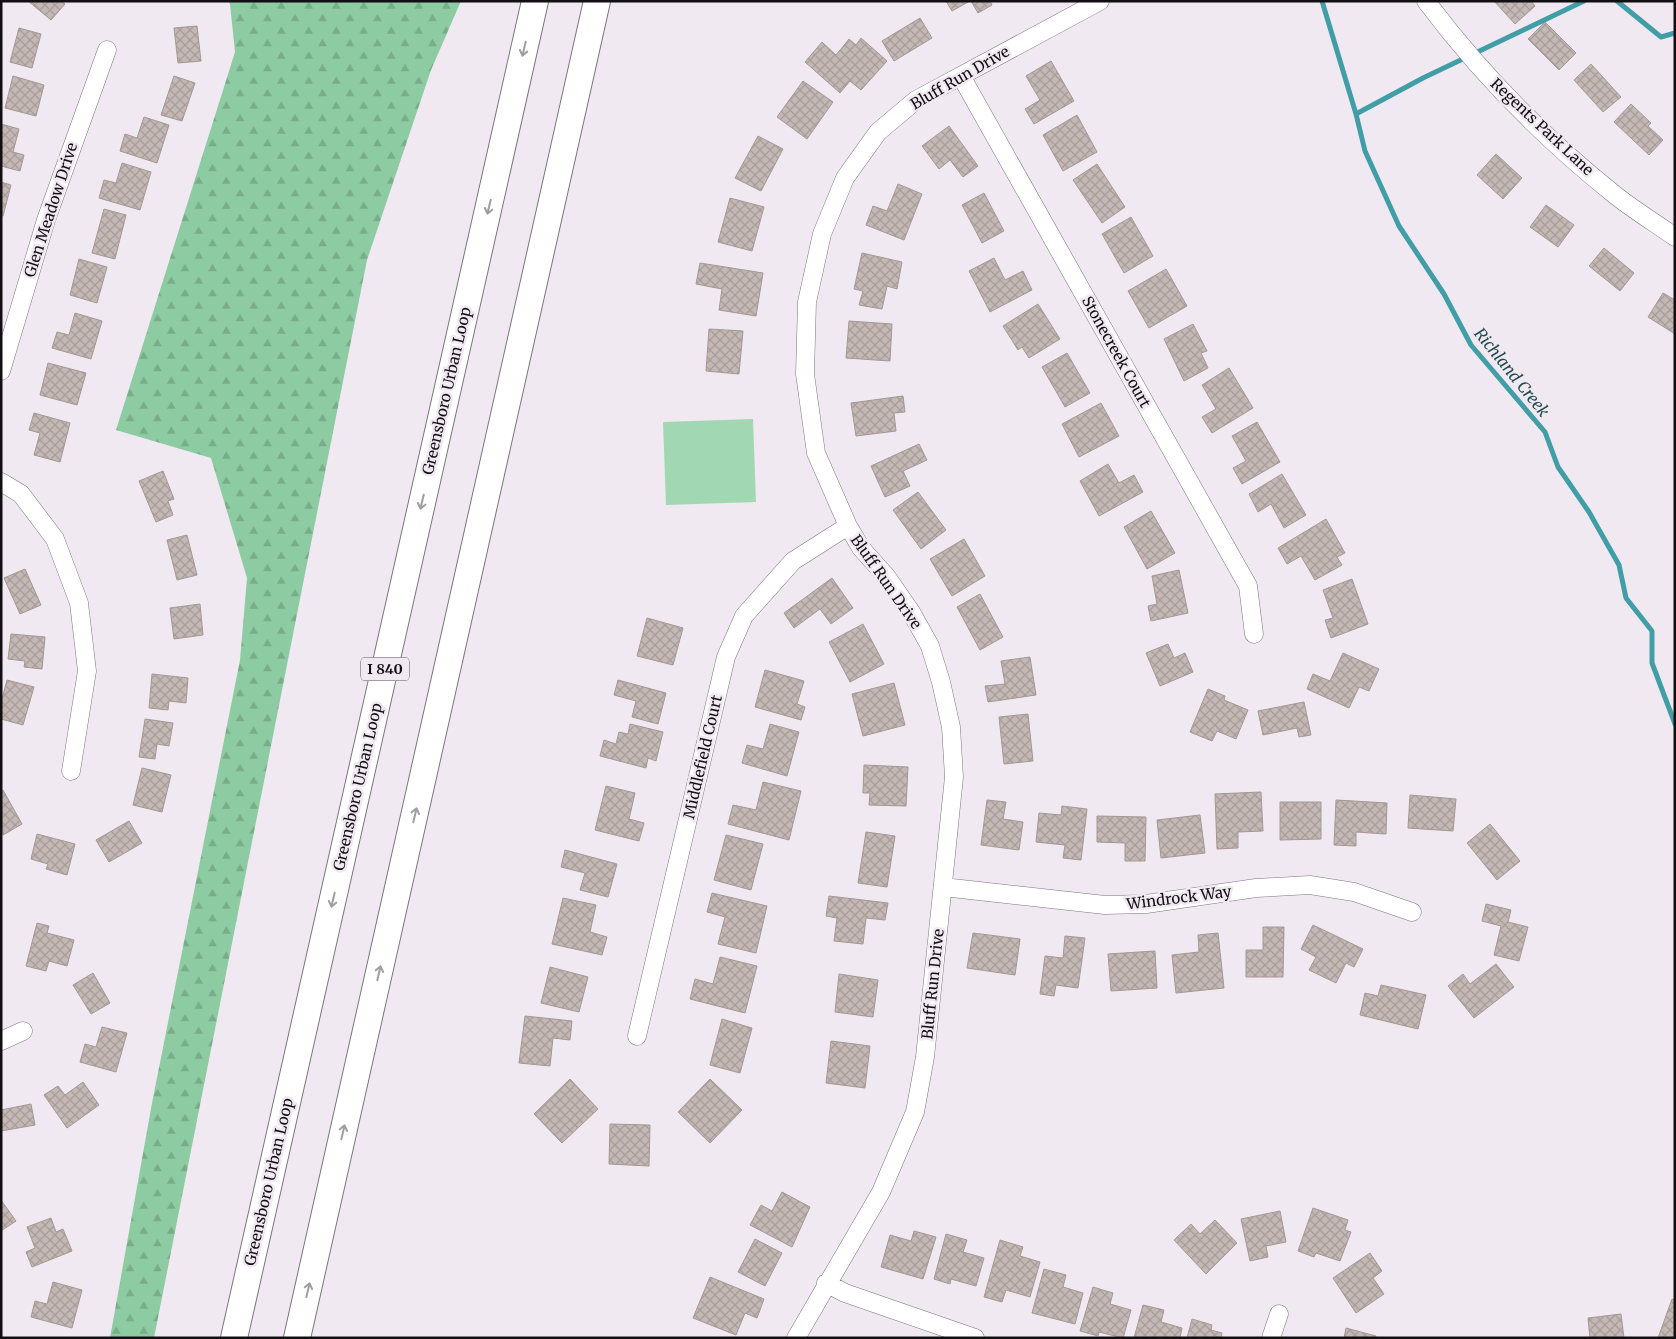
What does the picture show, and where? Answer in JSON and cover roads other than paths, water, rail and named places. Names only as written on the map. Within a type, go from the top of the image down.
[{"type":"highway","name":"Greensboro Urban Loop","points":[[234,1338],[535,1]]},
{"type":"highway","points":[[297,1338],[598,1]]},
{"type":"street","name":"Bluff Run Drive","points":[[796,1338],[826,1283],[881,1192],[915,1112],[925,1058],[954,777],[951,727],[942,682],[930,646],[911,612],[886,576],[861,548],[848,526],[816,453],[805,374],[806,302],[822,234],[845,178],[878,132],[916,100],[1100,1]]},
{"type":"street","name":"Regents Park Lane","points":[[1426,1],[1484,72],[1551,138],[1615,195],[1675,237]]},
{"type":"street","name":"Glen Meadow Drive","points":[[1,371],[46,220],[107,50]]},
{"type":"street","name":"Stonecreek Court","points":[[961,76],[1248,586],[1254,634]]},
{"type":"street","points":[[1,482],[21,494],[55,538],[79,603],[87,671],[71,771]]},
{"type":"street","name":"Middlefield Court","points":[[637,1036],[726,657],[744,616],[793,561],[848,526]]},
{"type":"street","name":"Windrock Way","points":[[943,887],[1105,905],[1146,904],[1256,888],[1310,885],[1354,892],[1412,912]]},
{"type":"street","points":[[1,1041],[23,1031]]},
{"type":"street","points":[[826,1283],[845,1293],[976,1338]]},
{"type":"street","points":[[1271,1338],[1279,1314]]},
{"type":"waterway","name":"Richland Creek","points":[[1322,1],[1356,114],[1365,151],[1399,226],[1444,294],[1471,345],[1545,432],[1558,467],[1589,512],[1619,565],[1626,598],[1652,631],[1652,663],[1675,724]]},
{"type":"waterway","points":[[1356,114],[1423,78],[1584,1]]},
{"type":"waterway","points":[[1617,1],[1661,37],[1675,33]]}]
